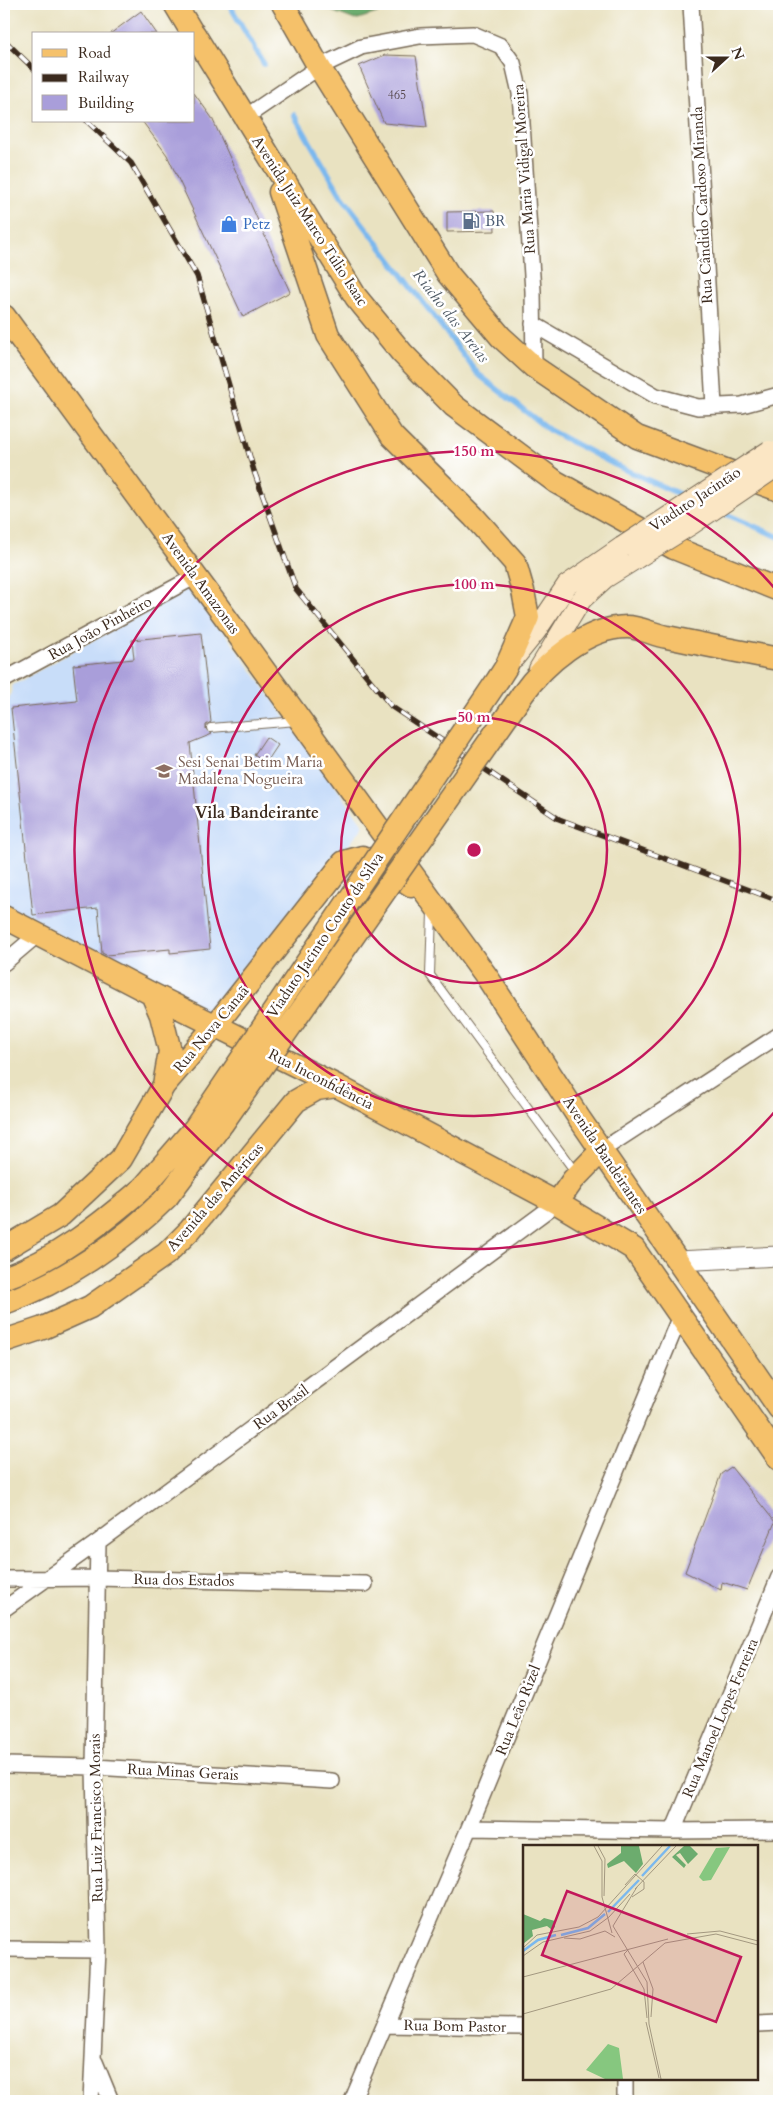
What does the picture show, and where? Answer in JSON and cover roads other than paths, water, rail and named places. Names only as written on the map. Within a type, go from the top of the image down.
[{"type":"main road","name":"Avenida Juiz Marco Túlio Isaac","points":[[175,4],[193,32]]},
{"type":"main road","points":[[284,4],[319,67],[448,274],[501,337],[534,367],[637,437],[779,490]]},
{"type":"main road","name":"Avenida Juiz Marco Túlio Isaac","points":[[195,36],[356,297],[402,353],[454,406],[556,482],[674,548],[779,590]]},
{"type":"main road","points":[[269,158],[328,335],[392,436],[473,516],[515,563],[524,591],[528,617],[502,673]]},
{"type":"main road","name":"Avenida Amazonas","points":[[4,316],[396,852]]},
{"type":"main road","name":"Viaduto Jacintão","points":[[629,553],[776,453]]},
{"type":"main road","name":"Viaduto Jacinto Couto da Silva","points":[[4,1278],[29,1269],[99,1226],[144,1187],[195,1128],[502,673],[536,631],[567,585],[629,553]]},
{"type":"main road","name":"Viaduto Jacinto Couto da Silva","points":[[4,1303],[26,1295],[88,1259],[146,1218],[167,1198],[222,1124],[526,689],[581,600],[629,553]]},
{"type":"main road","points":[[526,689],[561,654],[592,634],[627,627],[665,637],[779,659]]},
{"type":"main road","name":"Avenida Bandeirantes","points":[[396,852],[487,977],[574,1110],[779,1408]]},
{"type":"main road","name":"Rua Nova Canaã","points":[[4,1249],[61,1215],[121,1159],[164,1085],[215,1026],[344,862],[362,857],[390,871],[430,898]]},
{"type":"main road","name":"Rua Inconfidência","points":[[4,917],[215,1026],[337,1086],[557,1203],[634,1249],[680,1316]]},
{"type":"main road","points":[[152,994],[161,1015],[170,1050],[164,1085]]},
{"type":"main road","name":"Avenida das Américas","points":[[4,1341],[43,1328],[90,1307],[166,1254],[190,1230],[296,1101],[317,1088],[337,1086]]},
{"type":"main road","points":[[557,1203],[577,1174],[602,1150]]},
{"type":"main road","points":[[680,1316],[779,1459]]},
{"type":"street","name":"Rua Cândido Cardoso Miranda","points":[[691,4],[714,406]]},
{"type":"street","name":"Rua Maria Vidigal Moreira","points":[[244,118],[319,67],[361,47],[420,36],[472,34],[502,46],[513,63],[520,93],[533,291],[534,367]]},
{"type":"street","points":[[532,324],[656,396],[698,407],[742,405],[779,395]]},
{"type":"street","name":"Rua João Pinheiro","points":[[4,680],[196,576]]},
{"type":"street","points":[[4,964],[37,935]]},
{"type":"street","points":[[602,1150],[779,1034]]},
{"type":"street","name":"Rua Brasil","points":[[4,1609],[98,1542],[557,1203]]},
{"type":"street","points":[[677,1262],[779,1256]]},
{"type":"street","name":"Rua Leão Rizel","points":[[352,2101],[469,1828],[680,1316]]},
{"type":"street","name":"Rua Luiz Francisco Morais","points":[[91,2101],[98,1950],[94,1767],[98,1542]]},
{"type":"street","name":"Rua Manoel Lopes Ferreira","points":[[673,1831],[779,1577]]},
{"type":"street","name":"Rua dos Estados","points":[[4,1579],[96,1578],[364,1584]]},
{"type":"street","name":"Rua Minas Gerais","points":[[4,1765],[94,1767],[332,1781]]},
{"type":"street","points":[[469,1828],[673,1831],[779,1830]]},
{"type":"street","points":[[4,1950],[98,1950]]},
{"type":"street","points":[[758,2024],[779,2024]]},
{"type":"street","name":"Rua Bom Pastor","points":[[385,2025],[523,2027]]},
{"type":"street","points":[[93,2058],[111,2101]]},
{"type":"street","points":[[625,2080],[625,2101]]},
{"type":"lane","points":[[212,728],[301,721]]},
{"type":"lane","points":[[430,898],[430,975],[577,1174]]},
{"type":"waterway","name":"Riacho das Areias","points":[[229,4],[264,64]]},
{"type":"waterway","name":"Riacho das Areias","points":[[294,115],[341,195],[478,374],[549,430],[619,467],[688,498]]},
{"type":"waterway","name":"Riacho das Areias","points":[[719,511],[779,537]]},
{"type":"railway","points":[[4,40],[32,67]]},
{"type":"railway","points":[[88,122],[131,163],[197,276],[254,471],[296,589],[392,707],[559,819],[779,901]]},
{"type":"place","name":"BR","points":[[471,221]]},
{"type":"place","name":"Petz","points":[[229,224]]},
{"type":"place","name":"Sesi Senai Betim Maria Madalena Nogueira","points":[[164,771]]},
{"type":"district","name":"Vila Bandeirante","points":[[257,813]]}]
